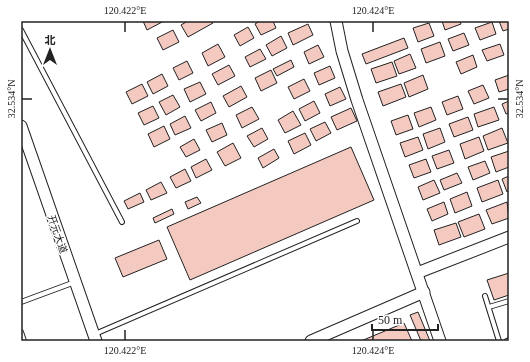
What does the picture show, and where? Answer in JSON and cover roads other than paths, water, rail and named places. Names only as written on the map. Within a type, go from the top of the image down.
[{"type":"street","points":[[336,21],[342,51],[357,100],[440,341]]},
{"type":"street","name":"开元大道","points":[[21,126],[95,339]]},
{"type":"street","points":[[417,273],[509,237]]},
{"type":"street","points":[[311,341],[424,292]]},
{"type":"lane","points":[[21,30],[122,222]]},
{"type":"lane","points":[[95,339],[357,221]]},
{"type":"lane","points":[[21,302],[75,282]]},
{"type":"lane","points":[[485,296],[500,341]]},
{"type":"lane","points":[[489,307],[509,301]]},
{"type":"lane","points":[[21,332],[24,341]]}]
